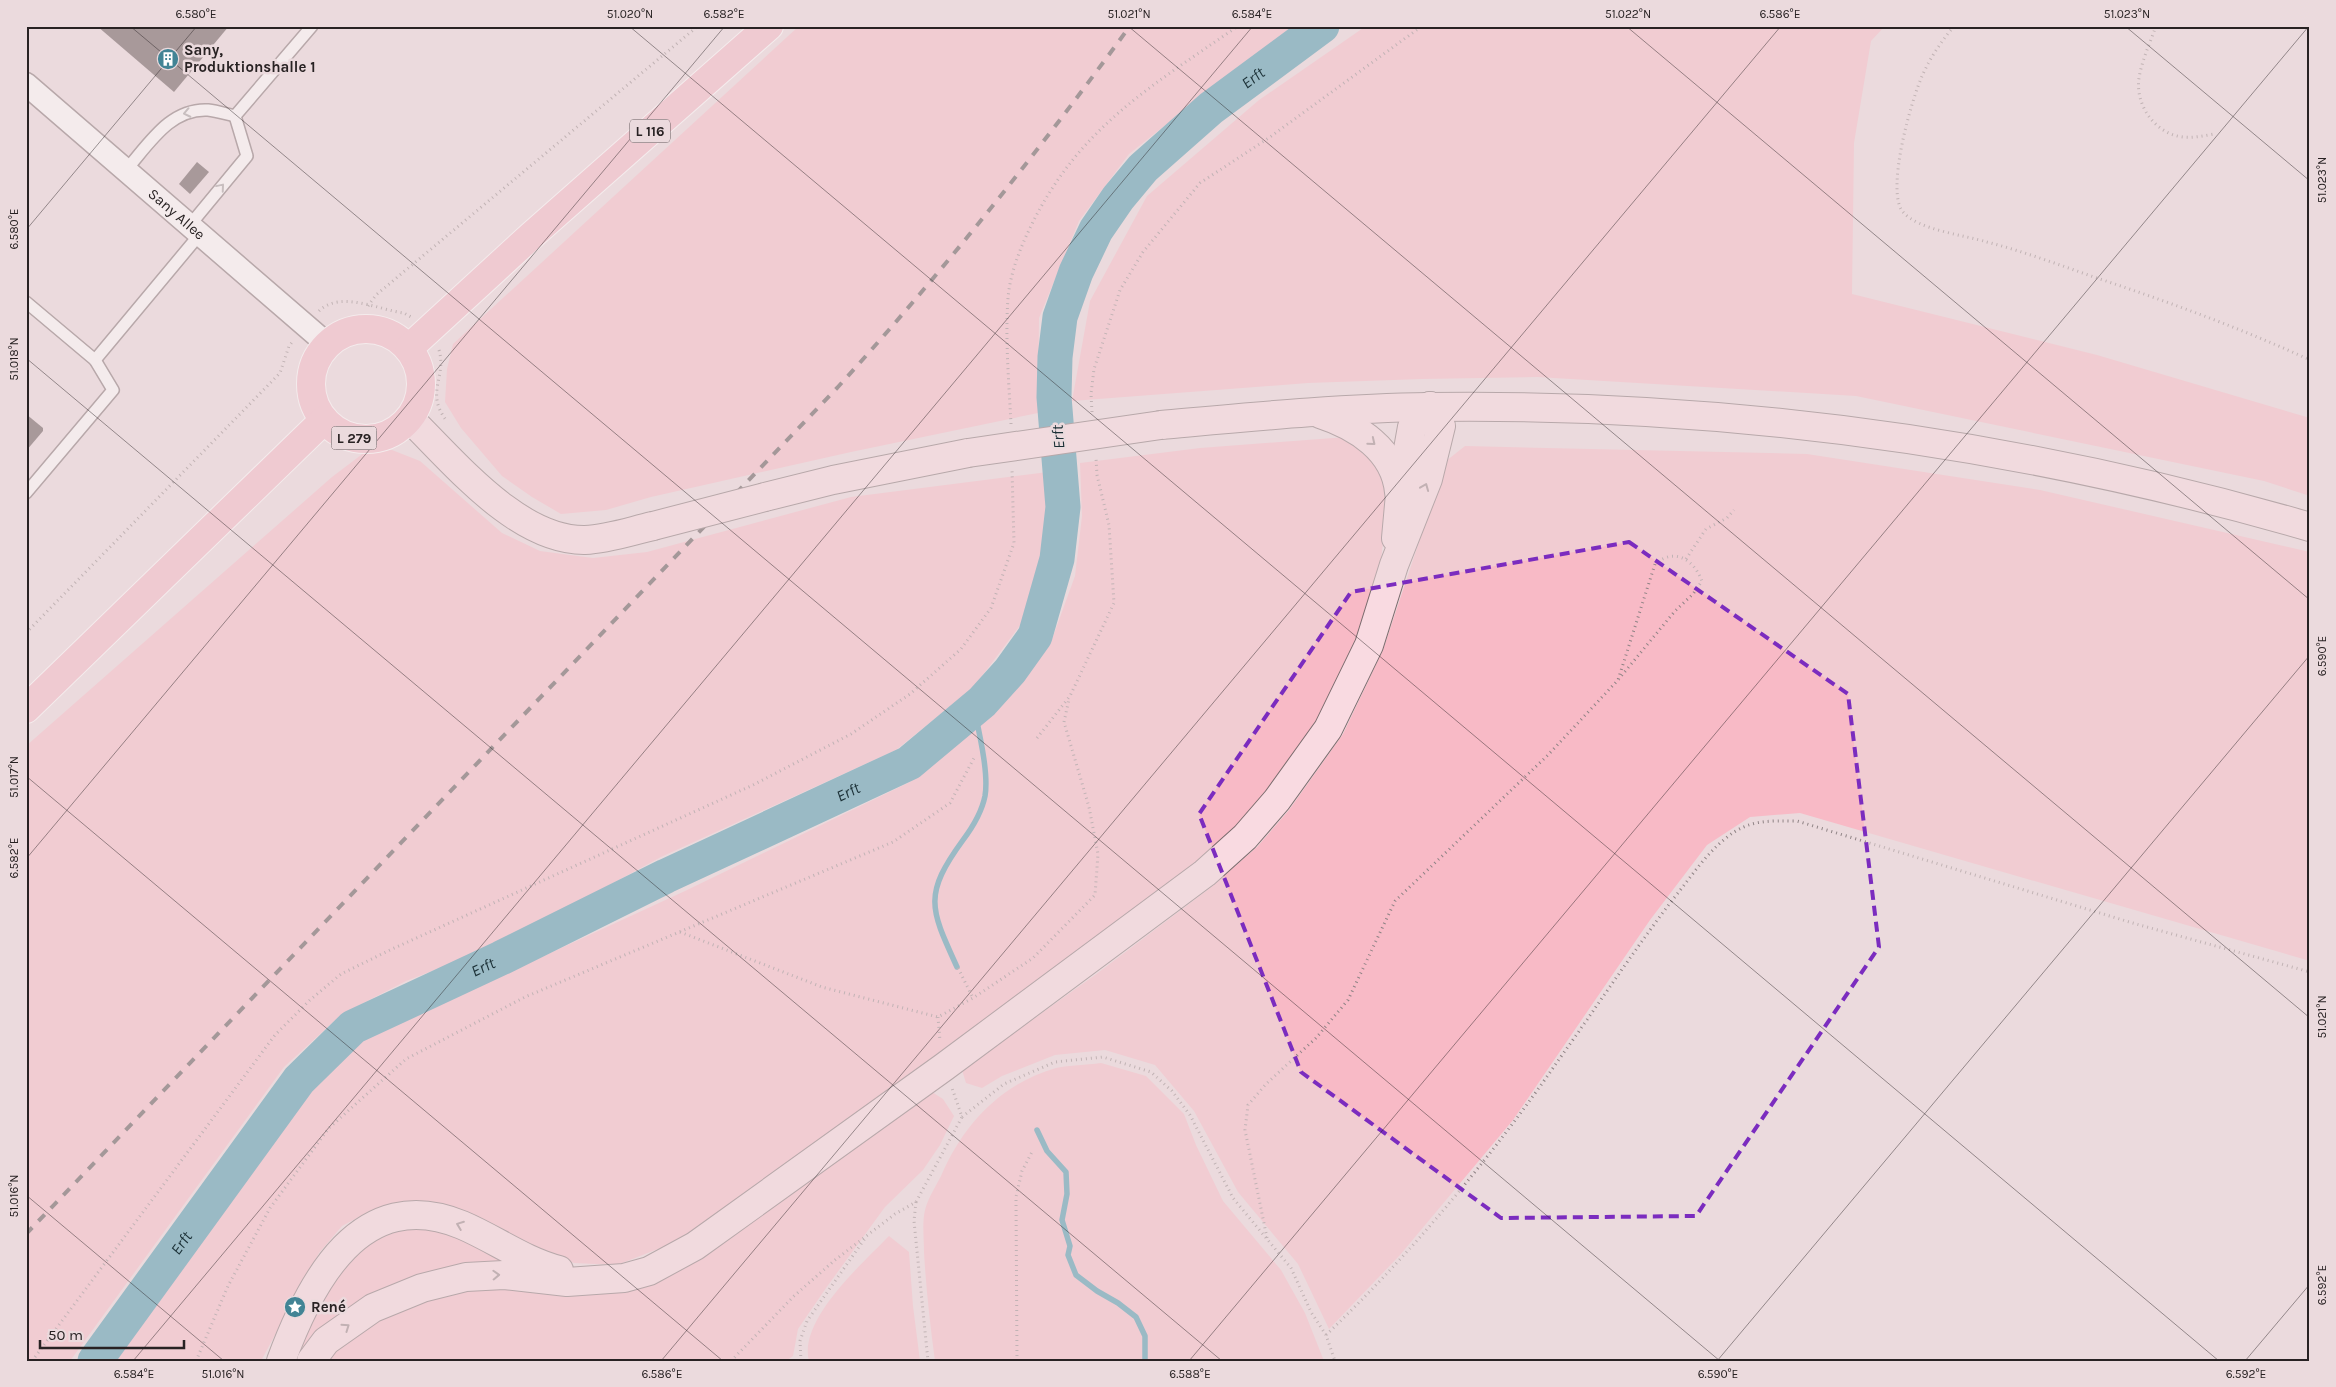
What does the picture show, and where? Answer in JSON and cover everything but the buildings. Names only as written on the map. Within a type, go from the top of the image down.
[{"type":"main road","name":"L 116","points":[[417,340],[769,26]]},
{"type":"main road","name":"L 279","points":[[360,328],[378,329],[395,336],[417,340],[418,364],[422,383],[419,402],[410,419],[395,432],[377,438],[357,439],[339,432],[324,420],[315,406],[311,390],[312,373],[317,357],[327,344],[342,333],[360,328]]},
{"type":"main road","points":[[410,419],[495,500],[536,529],[560,537],[586,540],[653,526],[765,497],[968,453],[1162,425],[1313,412],[1430,406],[1652,412],[1781,422],[1866,432],[2000,454],[2113,476],[2215,500],[2310,527]]},
{"type":"main road","points":[[1394,565],[1400,494],[1412,427],[1430,406]]},
{"type":"main road","points":[[311,1361],[326,1341],[373,1308],[422,1288],[466,1276],[504,1274],[567,1282],[624,1278],[649,1271],[695,1246],[944,1067],[1206,873],[1245,837],[1277,800],[1328,729],[1369,644],[1394,565],[1428,479],[1441,426],[1430,406]]},
{"type":"main road","points":[[1313,412],[1345,424],[1376,444],[1394,469],[1400,494]]},
{"type":"main road","name":"L 279","points":[[26,709],[324,420]]},
{"type":"main road","points":[[281,1361],[292,1332],[322,1273],[346,1243],[372,1226],[401,1217],[436,1217],[462,1226],[550,1268],[602,1280]]},
{"type":"street","name":"Sany Allee","points":[[26,84],[327,344]]},
{"type":"lane","points":[[235,116],[312,26]]},
{"type":"lane","points":[[126,170],[166,125],[182,113],[208,110],[235,116]]},
{"type":"lane","points":[[95,360],[195,229],[247,156],[235,116]]},
{"type":"lane","points":[[26,302],[95,360],[113,390],[26,493]]},
{"type":"path","points":[[450,425],[440,411],[436,399],[440,351],[417,340],[409,315],[368,306],[376,295],[698,26]]},
{"type":"path","points":[[1011,427],[1008,298],[1013,271],[1040,207],[1083,146],[1114,114],[1148,88],[1238,26]]},
{"type":"path","points":[[1093,421],[1092,381],[1100,345],[1123,283],[1135,262],[1152,240],[1200,183],[1270,137],[1422,26]]},
{"type":"path","points":[[1954,26],[1932,58],[1913,99],[1904,135],[1897,181],[1897,198],[1903,212],[1926,225],[2002,246],[2198,312],[2310,360]]},
{"type":"path","points":[[2156,26],[2139,78],[2139,96],[2144,109],[2158,126],[2170,134],[2193,138],[2214,134]]},
{"type":"path","points":[[26,633],[280,373]]},
{"type":"path","points":[[679,932],[822,987],[938,1017],[973,998],[1033,958],[1064,929],[1095,895],[1098,854],[1089,807],[1064,722],[1070,696],[1114,603],[1110,525],[1097,475],[1096,457]]},
{"type":"path","points":[[32,1361],[275,1035],[310,1000],[341,974],[753,786],[843,738],[910,694],[961,649],[990,608],[1014,543],[1012,466]]},
{"type":"path","points":[[1686,559],[1706,529],[1727,518],[1734,510]]},
{"type":"path","points":[[1267,1238],[1245,1130],[1248,1106],[1266,1084],[1316,1038],[1348,1000],[1395,902],[1548,755],[1618,680],[1675,611],[1693,594],[1702,580],[1697,568],[1686,559],[1671,555],[1662,558],[1655,564],[1618,680]]},
{"type":"path","points":[[1037,738],[1070,696]]},
{"type":"path","points":[[196,1361],[228,1286],[270,1208],[329,1128],[406,1058],[525,997],[893,842],[950,803],[974,758]]},
{"type":"path","points":[[1326,1335],[1358,1305],[1400,1259],[1515,1123],[1652,927],[1708,854],[1727,837],[1750,823],[1797,822],[2136,924],[2310,972]]},
{"type":"path","points":[[958,968],[973,998]]},
{"type":"path","points":[[928,1361],[917,1261],[914,1221],[916,1202],[962,1117],[1004,1084],[1055,1062],[1103,1057],[1151,1072],[1172,1091],[1190,1115],[1233,1198],[1291,1268],[1311,1312],[1326,1335],[1336,1361]]},
{"type":"path","points":[[944,1067],[962,1117]]},
{"type":"path","points":[[1017,1361],[1016,1197],[1022,1171],[1032,1152]]},
{"type":"path","points":[[730,1361],[801,1290],[867,1234],[916,1202]]},
{"type":"path","points":[[801,1361],[800,1341],[807,1321],[867,1234]]},
{"type":"highlighted area","points":[[1629,542],[1848,694],[1879,947],[1696,1216],[1501,1218],[1301,1072],[1199,814],[1351,592]]},
{"type":"shaded area","points":[[799,26],[1297,26],[1202,96],[1129,154],[1079,221],[1039,318],[1038,413],[851,452],[651,497],[606,510],[561,514],[502,476],[461,428],[445,402],[447,369],[453,344]]},
{"type":"shaded area","points":[[1366,26],[1885,26],[1871,41],[1854,143],[1852,294],[2097,355],[2310,418],[2310,496],[2264,481],[1856,396],[1537,377],[1308,383],[1072,401],[1090,301],[1147,196],[1259,100]]},
{"type":"shaded area","points":[[1347,437],[1376,462],[1389,489],[1381,560],[1355,644],[1318,721],[1269,791],[1198,865],[686,1238],[617,1265],[574,1263],[415,1203],[372,1210],[342,1226],[319,1253],[261,1361],[116,1361],[313,1087],[364,1039],[685,891],[910,782],[985,720],[1051,642],[1075,576],[1082,516],[1080,463],[1200,448]]},
{"type":"shaded area","points":[[1465,446],[1807,454],[2040,490],[2310,552],[2310,961],[1800,813],[1750,817],[1707,845],[1650,920],[1513,1120],[1400,1255],[1329,1329],[1298,1264],[1238,1192],[1194,1111],[1155,1065],[1105,1050],[1055,1055],[1002,1076],[982,1088],[966,1083],[962,1070],[1095,975],[1210,888],[1257,847],[1289,810],[1343,734],[1383,650],[1446,461]]},
{"type":"shaded area","points":[[392,450],[420,461],[502,533],[540,551],[593,558],[647,552],[851,497],[1048,472],[1045,547],[1024,620],[973,688],[896,750],[661,857],[497,946],[406,981],[342,1014],[284,1067],[70,1361],[26,1361],[26,746],[332,477],[365,452]]},
{"type":"shaded area","points":[[1101,1063],[1146,1076],[1184,1114],[1196,1145],[1223,1201],[1281,1270],[1305,1313],[1324,1361],[935,1361],[926,1279],[924,1220],[928,1201],[950,1157],[972,1124],[986,1109],[1018,1084],[1056,1068]]},
{"type":"shaded area","points":[[932,1092],[943,1099],[954,1116],[940,1145],[923,1170],[885,1207],[826,1288],[798,1329],[793,1356],[786,1361],[327,1361],[335,1350],[389,1313],[444,1293],[509,1287],[613,1292],[675,1273]]},
{"type":"shaded area","points":[[391,1227],[445,1228],[516,1263],[471,1264],[305,1352],[294,1343],[328,1278]]},
{"type":"shaded area","points":[[889,1236],[909,1252],[920,1361],[809,1361],[808,1345],[813,1328],[823,1311],[849,1277]]},
{"type":"waterway","name":"Erft","points":[[95,1361],[299,1080],[353,1027],[501,958],[666,876],[909,763],[982,702],[1010,671],[1035,636],[1057,559],[1063,507],[1054,397],[1055,357],[1060,317],[1076,272],[1096,230],[1118,198],[1143,168],[1211,108],[1322,26]]},
{"type":"waterway","points":[[957,967],[941,930],[936,915],[935,902],[936,889],[941,875],[970,830],[982,808],[985,796],[985,764],[974,708]]},
{"type":"waterway","points":[[1037,1130],[1047,1151],[1066,1172],[1067,1194],[1062,1220],[1070,1246],[1068,1255],[1076,1275],[1136,1317],[1145,1336],[1145,1361]]},
{"type":"railway","points":[[26,1234],[837,388],[952,256],[1060,120],[1130,26]]},
{"type":"place","name":"Sany, Produktionshalle 1","points":[[168,59]]},
{"type":"place","name":"René","points":[[295,1307]]}]
